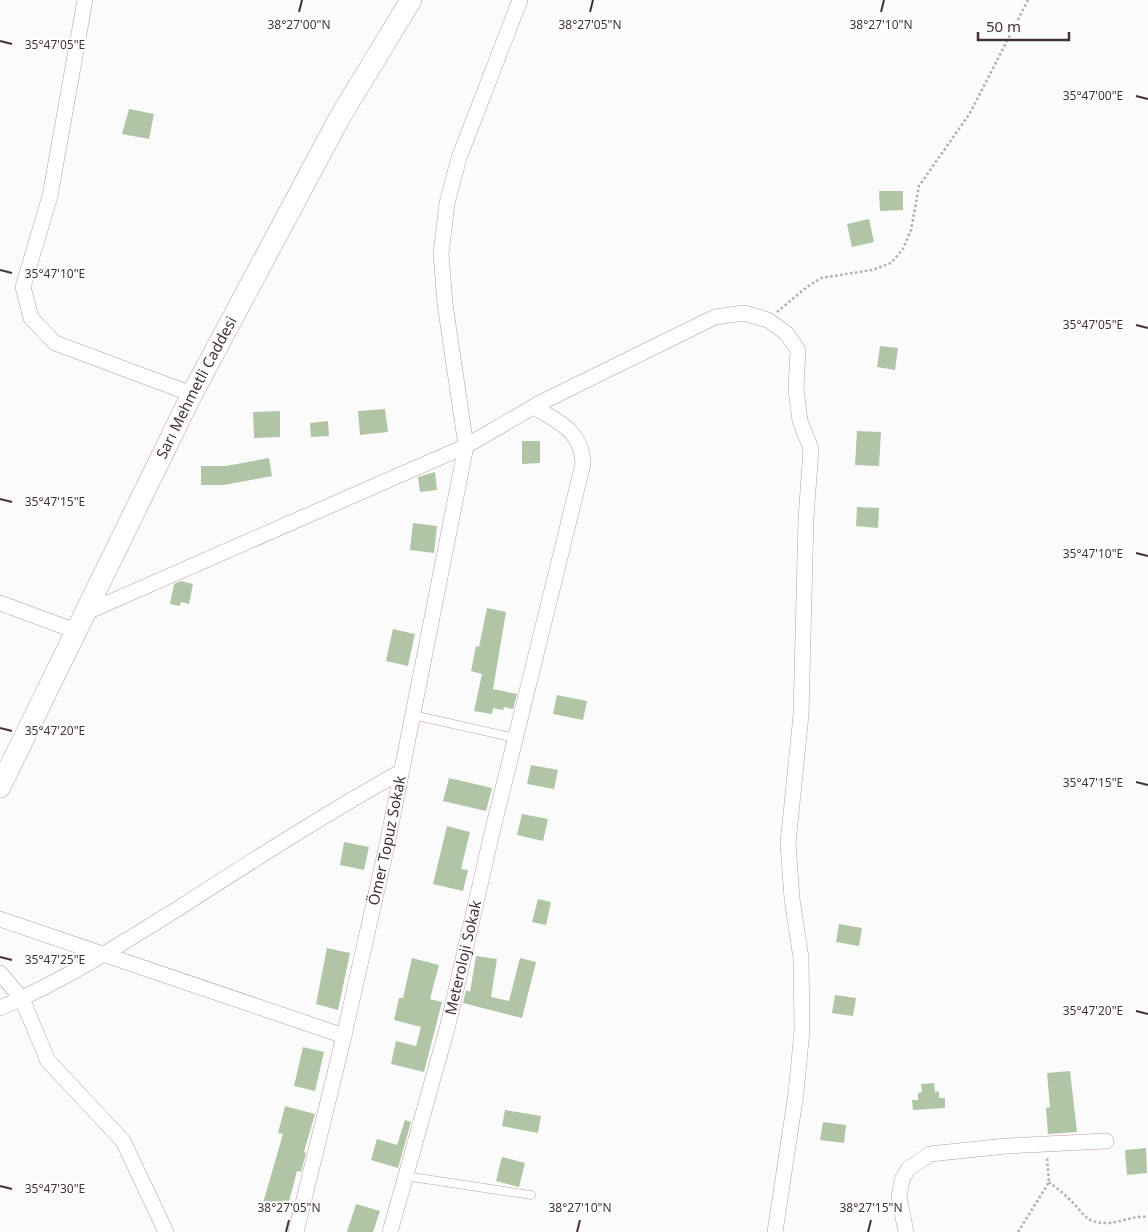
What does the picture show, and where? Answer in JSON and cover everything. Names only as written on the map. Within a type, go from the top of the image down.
[{"type":"street","points":[[84,0],[50,196],[23,287],[31,318],[55,343],[192,394]]},
{"type":"street","name":"Sarı Mehmetli Caddesi","points":[[0,786],[192,394],[340,117],[411,0]]},
{"type":"street","name":"Ömer Topuz Sokak","points":[[296,1232],[344,1036],[402,771],[466,446],[445,304],[441,254],[447,203],[459,158],[520,0]]},
{"type":"street","points":[[0,603],[80,622],[466,446],[534,407],[714,317],[744,313],[768,320],[786,333],[798,350],[796,389],[800,421],[812,449],[806,518],[801,715],[788,843],[792,899],[801,958],[802,1030],[796,1093],[775,1232]]},
{"type":"street","name":"Meteroloji Sokak","points":[[390,1232],[448,1025],[583,464],[582,448],[574,433],[568,427],[534,407]]},
{"type":"street","points":[[0,1008],[22,999],[104,955],[265,855],[324,815],[402,771]]},
{"type":"street","points":[[0,919],[344,1036]]},
{"type":"street","points":[[0,973],[22,999],[48,1061],[122,1141],[166,1232]]},
{"type":"street","points":[[906,1232],[899,1197],[902,1180],[908,1169],[917,1161],[930,1154],[1106,1141]]},
{"type":"lane","points":[[413,715],[516,738]]},
{"type":"lane","points":[[405,1176],[531,1195]]},
{"type":"path","points":[[768,320],[807,287],[822,278],[872,270],[891,263],[903,249],[911,230],[919,186],[970,113],[1028,0]]},
{"type":"path","points":[[1018,1232],[1049,1182],[1047,1144]]},
{"type":"path","points":[[1049,1182],[1074,1203],[1082,1215],[1093,1222],[1106,1223],[1148,1217]]},
{"type":"building","points":[[129,109],[154,114],[149,139],[122,134]]},
{"type":"building","points":[[879,191],[903,191],[903,210],[880,211]]},
{"type":"building","points":[[869,219],[874,242],[852,247],[847,224]]},
{"type":"building","points":[[880,346],[898,348],[895,370],[877,367]]},
{"type":"building","points":[[385,409],[388,432],[360,435],[358,411]]},
{"type":"building","points":[[280,411],[280,437],[254,438],[253,412]]},
{"type":"building","points":[[328,421],[329,436],[311,437],[310,423]]},
{"type":"building","points":[[857,431],[881,432],[879,466],[855,465]]},
{"type":"building","points":[[522,441],[540,441],[540,463],[522,464]]},
{"type":"building","points":[[269,458],[272,476],[224,485],[201,485],[201,466],[226,466]]},
{"type":"building","points":[[435,472],[437,490],[420,492],[418,477]]},
{"type":"building","points":[[857,507],[879,508],[878,528],[856,526]]},
{"type":"building","points":[[413,523],[437,526],[434,553],[410,550]]},
{"type":"building","points":[[181,581],[193,584],[189,604],[181,602],[180,606],[170,604],[174,584]]},
{"type":"building","points":[[487,608],[506,612],[493,689],[517,694],[513,709],[504,707],[503,710],[493,708],[492,714],[474,711],[482,674],[471,671],[476,646],[479,647]]},
{"type":"building","points":[[393,629],[415,634],[408,666],[386,661]]},
{"type":"building","points":[[557,695],[587,701],[583,720],[553,714]]},
{"type":"building","points":[[531,765],[558,770],[554,789],[527,784]]},
{"type":"building","points":[[449,778],[492,788],[486,811],[443,801]]},
{"type":"building","points":[[522,814],[548,819],[543,841],[517,835]]},
{"type":"building","points":[[447,826],[470,832],[461,869],[468,870],[463,891],[433,884]]},
{"type":"building","points":[[344,842],[369,847],[364,870],[340,865]]},
{"type":"building","points":[[538,899],[551,902],[546,925],[532,922]]},
{"type":"building","points":[[839,924],[862,928],[859,946],[836,942]]},
{"type":"building","points":[[327,948],[350,953],[338,1010],[316,1004]]},
{"type":"building","points":[[476,956],[497,959],[491,997],[509,1001],[520,958],[536,962],[522,1018],[463,1003],[466,990],[470,992]]},
{"type":"building","points":[[412,958],[439,965],[430,999],[442,1002],[424,1072],[391,1064],[396,1041],[416,1046],[421,1027],[394,1020],[399,998],[403,998]]},
{"type":"building","points":[[835,995],[856,998],[853,1016],[832,1013]]},
{"type":"building","points":[[303,1047],[324,1052],[315,1091],[294,1086]]},
{"type":"building","points":[[1070,1071],[1077,1132],[1048,1134],[1046,1108],[1050,1107],[1047,1073]]},
{"type":"building","points":[[934,1083],[935,1092],[939,1091],[939,1098],[945,1098],[945,1108],[913,1110],[912,1100],[918,1100],[918,1093],[922,1092],[921,1084]]},
{"type":"building","points":[[285,1106],[315,1114],[304,1152],[306,1153],[301,1172],[297,1171],[287,1209],[263,1203],[283,1134],[278,1133]]},
{"type":"building","points":[[505,1110],[541,1116],[538,1133],[502,1126]]},
{"type":"building","points":[[405,1120],[411,1122],[398,1168],[371,1160],[377,1139],[397,1145]]},
{"type":"building","points":[[823,1122],[846,1125],[844,1143],[820,1140]]},
{"type":"building","points":[[1146,1148],[1147,1173],[1127,1175],[1125,1150]]},
{"type":"building","points":[[502,1157],[525,1163],[519,1187],[496,1181]]},
{"type":"building","points":[[356,1204],[380,1211],[373,1232],[347,1232]]}]
